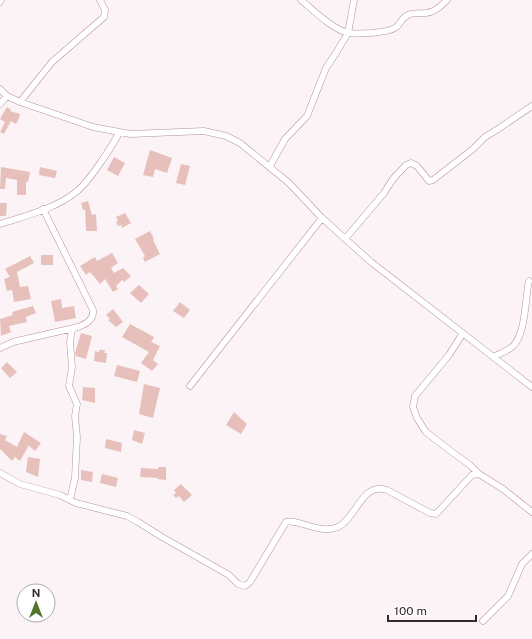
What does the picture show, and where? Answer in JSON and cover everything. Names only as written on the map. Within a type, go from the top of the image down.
[{"type":"street","points":[[20,102],[52,62],[104,17],[105,10],[100,0]]},
{"type":"street","points":[[300,0],[331,23],[348,33],[365,33],[388,30],[398,25],[406,16],[411,14],[432,12],[447,0]]},
{"type":"street","points":[[270,166],[285,139],[308,116],[326,68],[348,33],[354,0]]},
{"type":"street","points":[[0,89],[7,96],[20,102],[93,128],[119,133],[150,134],[204,131],[214,132],[240,143],[289,183],[322,218],[371,262],[532,387]]},
{"type":"street","points":[[0,104],[7,96]]},
{"type":"street","points":[[345,239],[406,165],[410,163],[417,166],[429,181],[433,180],[473,149],[484,137],[532,106]]},
{"type":"street","points":[[0,224],[43,209],[68,198],[77,191],[89,177],[119,133]]},
{"type":"street","points":[[0,348],[13,342],[72,329],[88,323],[93,316],[93,310],[43,209]]},
{"type":"street","points":[[190,386],[322,218]]},
{"type":"street","points":[[493,357],[512,348],[517,341],[521,332],[529,281]]},
{"type":"street","points":[[70,500],[75,478],[77,436],[75,416],[77,404],[69,386],[72,367],[70,342],[72,329]]},
{"type":"street","points":[[463,333],[449,355],[415,396],[413,408],[416,418],[426,432],[470,465],[479,474],[503,489],[532,512]]},
{"type":"street","points":[[0,473],[20,484],[55,494],[97,509],[127,516],[229,575],[238,584],[244,586],[250,582],[284,524],[288,521],[325,529],[338,527],[343,524],[372,490],[377,488],[387,490],[430,513],[436,514],[472,475],[479,474]]},
{"type":"street","points":[[483,620],[508,596],[522,564],[532,554]]},
{"type":"building","points":[[7,107],[11,110],[10,111],[20,114],[16,124],[11,121],[4,134],[0,132],[5,122],[0,119]]},
{"type":"building","points":[[150,150],[172,158],[167,173],[155,169],[153,177],[143,175]]},
{"type":"building","points":[[114,157],[125,163],[118,176],[107,170]]},
{"type":"building","points":[[181,164],[190,166],[185,185],[176,183]]},
{"type":"building","points":[[1,167],[30,172],[28,182],[26,182],[26,195],[17,195],[17,180],[6,178],[5,189],[0,189]]},
{"type":"building","points":[[40,167],[57,171],[55,178],[39,175]]},
{"type":"building","points":[[88,201],[92,215],[96,214],[97,231],[86,231],[85,209],[83,210],[81,203]]},
{"type":"building","points":[[0,203],[7,203],[6,216],[0,216]]},
{"type":"building","points":[[125,213],[131,223],[122,228],[121,225],[118,226],[116,217]]},
{"type":"building","points":[[150,231],[160,254],[145,262],[143,258],[145,256],[135,239]]},
{"type":"building","points":[[112,253],[118,263],[111,268],[114,273],[123,268],[131,276],[124,282],[122,280],[116,286],[118,289],[113,292],[105,279],[100,284],[90,272],[86,275],[80,266],[95,257],[97,261]]},
{"type":"building","points":[[41,255],[53,255],[53,265],[41,265]]},
{"type":"building","points":[[30,256],[34,263],[17,272],[20,287],[28,286],[31,299],[14,302],[12,290],[7,291],[4,279],[10,277],[5,269]]},
{"type":"building","points":[[139,285],[149,294],[141,303],[130,293]]},
{"type":"building","points":[[61,299],[62,308],[74,306],[76,318],[55,322],[51,301]]},
{"type":"building","points":[[180,302],[190,310],[184,318],[173,311]]},
{"type":"building","points":[[33,306],[36,313],[26,317],[27,322],[9,326],[11,332],[1,336],[0,319],[13,315],[12,312]]},
{"type":"building","points":[[113,309],[123,322],[116,327],[108,320],[110,319],[106,315]]},
{"type":"building","points":[[130,324],[154,337],[151,342],[160,346],[153,360],[158,364],[152,371],[141,363],[149,352],[122,337]]},
{"type":"building","points":[[81,333],[92,336],[86,359],[76,356],[75,353]]},
{"type":"building","points":[[99,350],[105,350],[104,353],[107,353],[106,363],[94,361],[95,351],[99,352]]},
{"type":"building","points":[[7,362],[17,372],[10,378],[1,368]]},
{"type":"building","points":[[117,365],[140,371],[137,382],[114,376]]},
{"type":"building","points":[[144,384],[160,388],[153,418],[139,414]]},
{"type":"building","points":[[83,387],[95,388],[95,403],[82,400]]},
{"type":"building","points":[[234,412],[247,424],[241,434],[226,425]]},
{"type":"building","points":[[134,430],[145,433],[142,444],[132,440]]},
{"type":"building","points":[[24,432],[41,443],[35,451],[29,445],[20,461],[15,457],[12,461],[0,449],[0,434],[7,436],[5,440],[17,447]]},
{"type":"building","points":[[106,439],[122,443],[121,452],[105,448]]},
{"type":"building","points":[[28,457],[40,459],[38,477],[26,472]]},
{"type":"building","points":[[158,467],[166,467],[166,480],[140,477],[141,468],[158,469]]},
{"type":"building","points":[[81,470],[93,472],[92,482],[81,480]]},
{"type":"building","points":[[102,474],[118,478],[116,487],[100,483]]},
{"type":"building","points":[[181,484],[192,495],[184,502],[179,496],[176,498],[173,495],[176,493],[174,490]]}]
